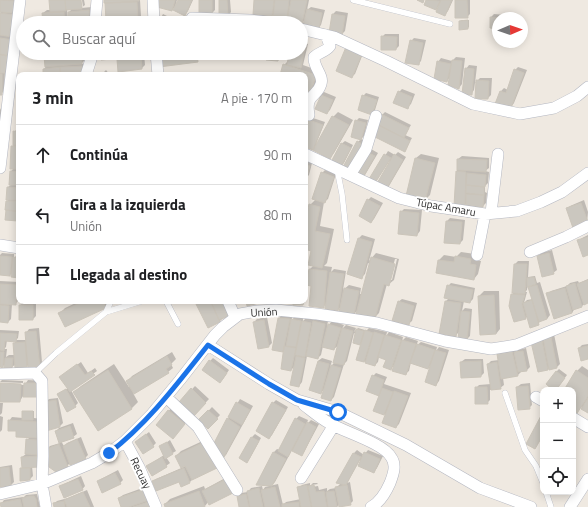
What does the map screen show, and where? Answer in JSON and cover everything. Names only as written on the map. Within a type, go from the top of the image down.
[{"type":"street","points":[[17,16],[20,0]]},
{"type":"street","points":[[96,16],[97,0]]},
{"type":"street","points":[[153,0],[154,16]]},
{"type":"street","points":[[0,168],[4,99],[16,25]]},
{"type":"street","points":[[308,31],[334,37],[473,104],[513,113],[520,114],[554,108],[577,96],[588,87]]},
{"type":"street","points":[[309,115],[308,102],[322,82],[314,64],[314,57],[317,54],[326,51],[330,46],[326,35]]},
{"type":"street","points":[[87,72],[91,60]]},
{"type":"street","points":[[157,60],[158,72]]},
{"type":"street","points":[[350,175],[366,149],[376,116]]},
{"type":"street","points":[[477,255],[488,213],[498,154]]},
{"type":"street","name":"Túpac Amaru","points":[[308,155],[399,198],[431,206],[488,213],[517,211],[540,202],[562,192],[588,173]]},
{"type":"street","points":[[530,252],[588,226]]},
{"type":"street","points":[[0,245],[16,248]]},
{"type":"street","points":[[229,304],[235,317]]},
{"type":"street","name":"Unión","points":[[0,494],[42,484],[92,463],[125,441],[151,415],[219,331],[235,317],[248,312],[276,310],[317,314],[377,323],[445,341],[491,349],[516,345],[588,316]]},
{"type":"street","points":[[208,345],[297,400],[334,426],[386,450],[392,457],[395,466],[389,485],[377,504],[371,507]]},
{"type":"street","points":[[0,374],[35,373],[40,378],[42,385],[42,484],[46,507]]},
{"type":"street","points":[[166,397],[198,427],[237,490]]},
{"type":"street","points":[[297,400],[338,412],[406,445],[480,488],[531,507]]},
{"type":"street","points":[[576,420],[588,427]]},
{"type":"street","points":[[301,478],[334,426]]},
{"type":"street","name":"Recuay","points":[[125,441],[139,467],[156,507]]},
{"type":"street","points":[[570,507],[588,479]]},
{"type":"lane","points":[[353,0],[450,24]]},
{"type":"lane","points":[[337,169],[342,194],[347,240]]},
{"type":"lane","points":[[106,312],[110,304]]},
{"type":"lane","points":[[35,373],[56,353],[106,312],[132,304]]},
{"type":"lane","points":[[168,304],[178,324]]},
{"type":"lane","points":[[505,393],[525,450],[536,466],[540,476]]},
{"type":"lane","points":[[547,495],[551,507]]},
{"type":"building","points":[[0,0],[15,1],[14,13],[0,12]]},
{"type":"building","points":[[49,0],[65,0],[66,11],[50,12]]},
{"type":"building","points":[[65,0],[81,0],[82,9],[66,10]]},
{"type":"building","points":[[104,0],[139,0],[139,1],[104,3]]},
{"type":"building","points":[[154,0],[175,0],[172,11],[153,6]]},
{"type":"building","points":[[178,0],[192,0],[185,16],[173,10]]},
{"type":"building","points":[[199,0],[212,0],[212,14],[199,14]]},
{"type":"building","points":[[219,0],[227,0],[228,16],[219,16]]},
{"type":"building","points":[[254,0],[274,0],[272,16],[253,15]]},
{"type":"building","points":[[275,0],[289,0],[287,16],[273,16]]},
{"type":"building","points":[[291,0],[307,0],[304,16],[288,16]]},
{"type":"building","points":[[417,0],[424,0],[423,3]]},
{"type":"building","points":[[426,0],[440,1],[436,10],[424,5]]},
{"type":"building","points":[[441,0],[452,0],[445,16],[436,12]]},
{"type":"building","points":[[455,0],[467,0],[468,18],[455,18]]},
{"type":"building","points":[[137,2],[138,16],[106,16],[105,3]]},
{"type":"building","points":[[307,9],[322,13],[319,29],[308,26],[308,16],[305,16]]},
{"type":"building","points":[[89,10],[90,16],[68,16],[68,12]]},
{"type":"building","points":[[64,12],[64,16],[42,16],[42,13]]},
{"type":"building","points":[[0,13],[16,15],[12,37],[0,35]]},
{"type":"building","points":[[332,14],[345,16],[342,35],[329,33]]},
{"type":"building","points":[[490,17],[492,17],[492,28],[490,28]]},
{"type":"building","points":[[468,20],[468,29],[459,30],[459,21]]},
{"type":"building","points":[[381,36],[397,37],[396,50],[381,50]]},
{"type":"building","points":[[0,38],[13,40],[10,56],[0,54]]},
{"type":"building","points":[[410,40],[423,43],[419,65],[405,63]]},
{"type":"building","points":[[346,47],[362,54],[352,78],[336,71]]},
{"type":"building","points":[[0,55],[8,56],[7,73],[0,73]]},
{"type":"building","points":[[44,60],[82,60],[82,64],[45,67]]},
{"type":"building","points":[[117,60],[141,60],[142,69],[118,72]]},
{"type":"building","points":[[158,60],[198,60],[198,62],[159,67]]},
{"type":"building","points":[[288,60],[303,60],[301,68],[287,65]]},
{"type":"building","points":[[452,60],[462,61],[459,89],[448,85]]},
{"type":"building","points":[[437,61],[451,64],[447,82],[434,79]]},
{"type":"building","points":[[283,64],[307,72],[281,72]]},
{"type":"building","points":[[82,66],[82,72],[61,72],[60,67]]},
{"type":"building","points":[[60,67],[60,72],[43,72],[43,69]]},
{"type":"building","points":[[465,68],[474,69],[472,95],[462,94]]},
{"type":"building","points":[[514,69],[524,73],[511,108],[495,104],[500,91],[506,93]]},
{"type":"building","points":[[308,72],[316,75],[311,92],[308,91]]},
{"type":"building","points":[[0,74],[2,74],[2,95],[0,95]]},
{"type":"building","points":[[476,80],[489,81],[488,99],[475,99]]},
{"type":"building","points":[[398,91],[412,97],[408,109],[393,103]]},
{"type":"building","points":[[321,95],[333,100],[327,114],[315,109]]},
{"type":"building","points":[[362,95],[377,100],[372,115],[358,110]]},
{"type":"building","points":[[381,114],[409,128],[404,138],[377,124]]},
{"type":"building","points":[[332,116],[349,125],[330,159],[313,150]]},
{"type":"building","points":[[309,120],[323,125],[313,150],[308,148]]},
{"type":"building","points":[[355,120],[366,123],[361,140],[351,137]]},
{"type":"building","points":[[378,125],[410,141],[405,152],[373,136]]},
{"type":"building","points":[[13,131],[16,132],[16,146],[13,145]]},
{"type":"building","points":[[357,141],[364,145],[350,171],[343,167]]},
{"type":"building","points":[[341,143],[351,148],[341,167],[331,162]]},
{"type":"building","points":[[11,146],[16,146],[16,169],[10,169]]},
{"type":"building","points":[[367,152],[375,156],[362,179],[354,174]]},
{"type":"building","points":[[384,154],[391,158],[375,183],[369,179]]},
{"type":"building","points":[[394,154],[403,160],[386,190],[376,185]]},
{"type":"building","points":[[415,158],[435,163],[425,201],[406,196]]},
{"type":"building","points":[[457,159],[487,160],[486,172],[457,170]]},
{"type":"building","points":[[10,171],[16,172],[16,185],[9,185]]},
{"type":"building","points":[[456,171],[466,172],[465,207],[454,206]]},
{"type":"building","points":[[321,172],[334,177],[325,203],[312,199]]},
{"type":"building","points":[[467,173],[486,175],[485,187],[466,185]]},
{"type":"building","points":[[466,185],[484,187],[484,195],[466,193]]},
{"type":"building","points":[[7,187],[16,188],[16,200],[6,200]]},
{"type":"building","points":[[466,194],[484,195],[483,207],[466,206]]},
{"type":"building","points":[[367,199],[380,206],[371,223],[359,216]]},
{"type":"building","points":[[6,201],[16,201],[16,211],[5,210]]},
{"type":"building","points":[[581,203],[588,222],[573,228],[566,208]]},
{"type":"building","points":[[309,204],[320,207],[315,231],[330,234],[322,268],[308,265],[311,251],[308,250]]},
{"type":"building","points":[[6,210],[16,212],[16,221],[5,220]]},
{"type":"building","points":[[400,211],[419,213],[417,236],[398,234]]},
{"type":"building","points":[[446,221],[462,222],[460,244],[444,243]]},
{"type":"building","points":[[588,237],[588,255],[583,257],[577,240]]},
{"type":"building","points":[[358,238],[372,242],[362,279],[347,274]]},
{"type":"building","points":[[549,253],[554,274],[542,277],[537,256]]},
{"type":"building","points":[[0,256],[12,257],[10,276],[0,275]]},
{"type":"building","points":[[455,256],[471,259],[470,264],[476,265],[474,280],[436,273],[438,260],[454,262]]},
{"type":"building","points":[[13,257],[16,258],[16,278],[11,277]]},
{"type":"building","points":[[371,257],[395,264],[389,286],[384,284],[375,319],[356,314]]},
{"type":"building","points":[[514,264],[527,264],[525,294],[512,293]]},
{"type":"building","points":[[309,269],[327,271],[324,308],[309,306],[311,286],[308,285]]},
{"type":"building","points":[[330,272],[344,274],[338,311],[325,309]]},
{"type":"building","points":[[534,277],[536,284],[527,287],[527,278]]},
{"type":"building","points":[[588,280],[588,303],[584,305],[577,284]]},
{"type":"building","points":[[575,283],[582,307],[573,310],[566,286]]},
{"type":"building","points":[[0,284],[16,285],[16,305],[0,304]]},
{"type":"building","points":[[447,285],[473,290],[470,303],[444,298]]},
{"type":"building","points":[[537,285],[547,319],[539,322],[528,287]]},
{"type":"building","points":[[344,288],[359,291],[354,315],[339,312]]},
{"type":"building","points":[[565,288],[572,313],[554,319],[546,293]]},
{"type":"building","points":[[511,294],[525,295],[522,304],[526,319],[514,322],[509,306]]},
{"type":"building","points":[[494,295],[496,334],[480,335],[478,296]]},
{"type":"building","points":[[532,300],[539,325],[530,328],[523,303]]},
{"type":"building","points":[[398,301],[414,306],[409,325],[392,321]]},
{"type":"building","points":[[445,301],[461,303],[456,337],[439,334]]},
{"type":"building","points":[[78,304],[104,304],[106,308],[65,327],[58,313]]},
{"type":"building","points":[[196,304],[211,304],[220,322],[208,328]]},
{"type":"building","points":[[212,304],[226,304],[231,315],[219,320]]},
{"type":"building","points":[[0,305],[9,306],[8,323],[0,322]]},
{"type":"building","points":[[19,305],[33,305],[33,320],[19,320]]},
{"type":"building","points":[[461,311],[470,312],[467,340],[458,339]]},
{"type":"building","points":[[278,318],[290,319],[283,352],[272,350]]},
{"type":"building","points":[[291,319],[301,321],[296,347],[286,346]]},
{"type":"building","points":[[264,320],[269,347],[258,349],[253,322]]},
{"type":"building","points":[[302,321],[311,323],[305,357],[295,355]]},
{"type":"building","points":[[313,321],[325,324],[318,359],[306,356]]},
{"type":"building","points":[[328,324],[341,328],[334,350],[322,347]]},
{"type":"building","points":[[342,328],[353,331],[344,365],[333,363]]},
{"type":"building","points":[[356,329],[364,331],[360,345],[353,343]]},
{"type":"building","points":[[365,330],[373,333],[364,362],[356,360]]},
{"type":"building","points":[[36,331],[40,367],[28,368],[25,332]]},
{"type":"building","points":[[374,332],[384,335],[375,366],[365,363]]},
{"type":"building","points":[[0,333],[17,334],[16,342],[5,341],[4,351],[0,350]]},
{"type":"building","points":[[385,335],[401,340],[391,370],[383,367],[386,360],[378,357]]},
{"type":"building","points":[[551,337],[557,368],[549,370],[543,338]]},
{"type":"building","points":[[402,340],[416,344],[406,375],[392,371]]},
{"type":"building","points":[[542,340],[548,370],[538,372],[531,342]]},
{"type":"building","points":[[25,342],[27,367],[15,368],[13,343]]},
{"type":"building","points":[[417,344],[435,350],[428,369],[410,363]]},
{"type":"building","points":[[284,346],[296,348],[291,371],[281,369]]},
{"type":"building","points":[[588,346],[588,359],[581,361],[578,348]]},
{"type":"building","points":[[435,350],[446,353],[436,386],[425,382]]},
{"type":"building","points":[[512,351],[518,376],[501,379],[497,354]]},
{"type":"building","points":[[523,351],[527,371],[518,372],[514,352]]},
{"type":"building","points":[[0,352],[4,352],[3,368],[0,367]]},
{"type":"building","points":[[167,356],[172,365],[166,369],[169,373],[134,394],[126,381]]},
{"type":"building","points":[[296,356],[305,358],[299,387],[290,385]]},
{"type":"building","points":[[5,358],[13,358],[12,368],[4,368]]},
{"type":"building","points":[[209,360],[227,373],[220,383],[202,370]]},
{"type":"building","points":[[318,361],[329,364],[321,394],[309,390]]},
{"type":"building","points":[[481,361],[481,377],[461,378],[460,362]]},
{"type":"building","points":[[497,362],[501,389],[491,390],[487,364]]},
{"type":"building","points":[[77,364],[85,375],[91,371],[95,375],[70,392],[59,377]]},
{"type":"building","points":[[331,365],[341,368],[331,401],[321,398]]},
{"type":"building","points":[[108,370],[132,409],[98,431],[73,392]]},
{"type":"building","points":[[576,370],[588,378],[588,396],[576,415],[576,387],[566,387]]},
{"type":"building","points":[[556,371],[565,378],[558,387],[550,387],[546,384]]},
{"type":"building","points":[[372,375],[384,380],[379,396],[366,391]]},
{"type":"building","points":[[0,383],[21,384],[20,402],[0,402]]},
{"type":"building","points":[[24,383],[39,383],[39,397],[23,397]]},
{"type":"building","points":[[528,386],[530,409],[518,410],[516,387]]},
{"type":"building","points":[[475,387],[487,387],[488,404],[475,404]]},
{"type":"building","points":[[191,388],[206,403],[194,416],[179,402]]},
{"type":"building","points":[[382,388],[393,392],[384,415],[373,411]]},
{"type":"building","points":[[66,389],[76,407],[67,412],[57,394]]},
{"type":"building","points":[[394,391],[408,396],[396,428],[382,423]]},
{"type":"building","points":[[588,398],[588,413],[581,409]]},
{"type":"building","points":[[56,400],[60,427],[46,431],[45,402]]},
{"type":"building","points":[[236,402],[250,410],[242,425],[228,417]]},
{"type":"building","points":[[272,402],[286,410],[269,439],[256,431]]},
{"type":"building","points":[[168,410],[185,424],[173,439],[156,425]]},
{"type":"building","points":[[208,410],[218,419],[208,429],[198,420]]},
{"type":"building","points":[[22,411],[33,411],[33,420],[22,420]]},
{"type":"building","points":[[227,418],[240,427],[223,459],[213,445]]},
{"type":"building","points":[[295,418],[305,424],[288,457],[278,451]]},
{"type":"building","points":[[540,418],[540,440],[535,449],[526,444]]},
{"type":"building","points":[[8,420],[39,422],[39,438],[16,437],[16,431],[8,431]]},
{"type":"building","points":[[307,422],[316,427],[302,456],[292,451]]},
{"type":"building","points":[[70,426],[74,438],[59,443],[55,431]]},
{"type":"building","points":[[146,434],[154,447],[143,454],[135,442]]},
{"type":"building","points":[[251,437],[259,441],[247,463],[239,458]]},
{"type":"building","points":[[26,439],[38,440],[38,455],[25,454]]},
{"type":"building","points":[[77,439],[86,459],[70,465],[63,446]]},
{"type":"building","points":[[167,442],[173,454],[165,459],[159,446]]},
{"type":"building","points":[[204,442],[217,468],[192,480],[185,466],[181,468],[175,456]]},
{"type":"building","points":[[59,444],[68,467],[56,472],[49,467],[46,449]]},
{"type":"building","points":[[273,452],[286,459],[272,486],[256,485]]},
{"type":"building","points":[[364,452],[380,459],[374,473],[358,466]]},
{"type":"building","points":[[353,453],[361,457],[346,485],[336,483]]},
{"type":"building","points":[[38,456],[39,467],[22,468],[21,457]]},
{"type":"building","points":[[162,457],[167,467],[152,476],[146,466]]},
{"type":"building","points":[[9,467],[11,486],[0,487],[0,468]]},
{"type":"building","points":[[20,468],[30,468],[30,480],[20,481]]},
{"type":"building","points":[[184,468],[190,483],[181,487],[179,482],[156,491],[152,481]]},
{"type":"building","points":[[115,473],[121,484],[102,493],[97,481]]},
{"type":"building","points":[[78,479],[83,490],[64,498],[59,486]]},
{"type":"building","points":[[226,479],[233,493],[209,505],[202,491]]},
{"type":"building","points":[[307,485],[311,507],[301,507],[297,487]]},
{"type":"building","points":[[314,485],[316,492],[324,491],[327,507],[312,507],[308,486]]},
{"type":"building","points":[[347,485],[351,505],[339,507],[335,487]]},
{"type":"building","points":[[275,487],[280,507],[265,507],[261,490]]},
{"type":"building","points":[[259,488],[263,507],[250,507],[247,491]]},
{"type":"building","points":[[145,489],[149,500],[129,507],[121,507],[118,498]]},
{"type":"building","points":[[199,491],[205,507],[165,507],[164,504]]},
{"type":"building","points":[[334,491],[337,507],[328,507],[326,492]]},
{"type":"building","points":[[83,492],[90,507],[67,507],[64,500]]},
{"type":"building","points":[[246,494],[249,507],[239,507],[237,496]]},
{"type":"building","points":[[34,496],[37,507],[24,507],[22,498]]},
{"type":"building","points":[[20,499],[22,507],[1,507],[0,503]]},
{"type":"building","points":[[64,501],[65,507],[54,507],[53,503]]},
{"type":"building","points":[[148,502],[150,507],[133,507]]},
{"type":"building","points":[[299,502],[299,507],[282,507],[282,504]]},
{"type":"route","points":[[109,453],[125,441],[151,415],[208,345],[297,400],[338,412]]}]
